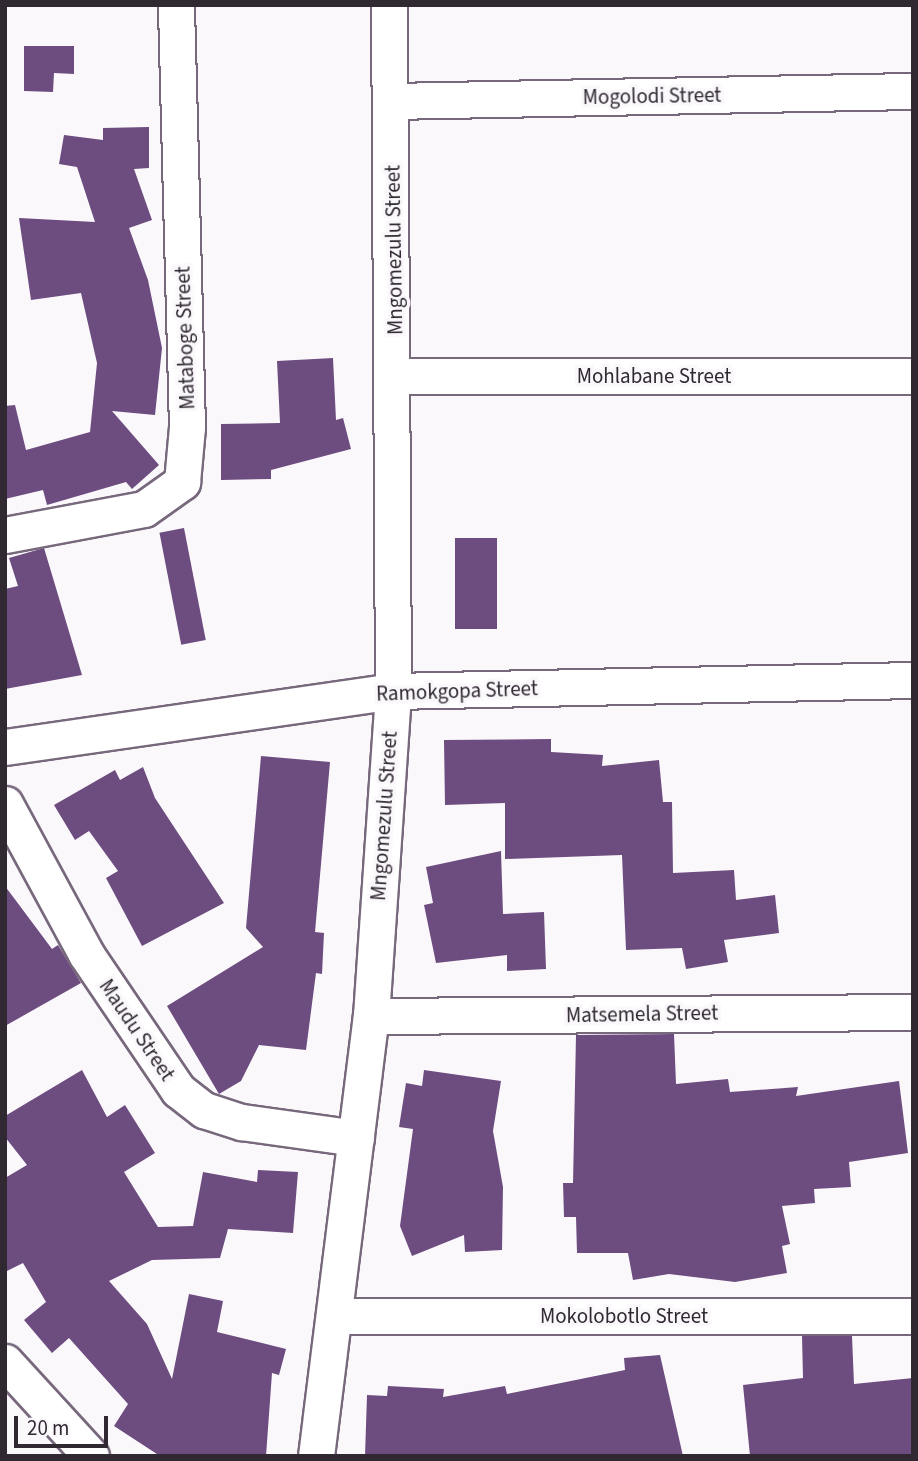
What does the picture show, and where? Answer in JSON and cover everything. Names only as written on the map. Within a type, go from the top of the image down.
[{"type":"street","name":"Mataboge Street","points":[[5,535],[144,509],[182,482],[187,427],[176,5]]},
{"type":"street","name":"Mngomezulu Street","points":[[316,1456],[371,1016],[393,691],[396,376],[389,5]]},
{"type":"street","name":"Mogolodi Street","points":[[391,102],[913,91]]},
{"type":"street","name":"Mohlabane Street","points":[[396,376],[913,376]]},
{"type":"street","name":"Ramokgopa Street","points":[[5,747],[393,691],[913,680]]},
{"type":"street","name":"Maudu Street","points":[[5,804],[86,954],[178,1090],[204,1110],[243,1122],[356,1138]]},
{"type":"street","name":"Matsemela Street","points":[[371,1016],[913,1012]]},
{"type":"street","name":"Mokolobotlo Street","points":[[335,1316],[913,1316]]},
{"type":"street","points":[[5,1362],[91,1456]]},
{"type":"building","points":[[24,46],[74,46],[74,74],[54,73],[53,92],[24,91]]},
{"type":"building","points":[[149,127],[149,168],[134,169],[152,220],[129,228],[148,280],[162,348],[155,415],[112,411],[159,465],[132,489],[126,482],[47,505],[43,490],[5,499],[5,406],[15,405],[26,450],[90,432],[97,363],[81,293],[31,300],[19,218],[95,222],[77,167],[59,164],[64,135],[103,140],[103,128]]},
{"type":"building","points":[[333,358],[336,420],[343,418],[351,449],[271,470],[271,479],[221,480],[221,424],[280,423],[277,361]]},
{"type":"building","points":[[184,528],[206,640],[181,645],[159,533]]},
{"type":"building","points":[[455,538],[497,538],[497,629],[455,629]]},
{"type":"building","points":[[44,548],[82,675],[5,689],[5,589],[18,586],[9,558]]},
{"type":"building","points":[[551,739],[551,752],[603,755],[602,766],[659,760],[663,802],[672,802],[673,873],[734,870],[736,900],[775,895],[779,933],[724,940],[728,962],[686,969],[682,948],[626,950],[622,855],[505,859],[505,803],[445,805],[444,740]]},
{"type":"building","points":[[261,756],[330,762],[315,932],[324,933],[322,974],[316,973],[306,1050],[259,1045],[241,1081],[219,1094],[167,1006],[263,947],[246,928]]},
{"type":"building","points":[[143,767],[155,798],[224,903],[142,946],[106,878],[118,871],[89,831],[75,840],[54,805],[115,770],[120,780]]},
{"type":"building","points":[[501,851],[503,914],[544,912],[546,969],[507,971],[507,955],[436,963],[424,905],[433,903],[426,867]]},
{"type":"building","points":[[5,886],[52,949],[58,945],[81,983],[5,1026]]},
{"type":"building","points":[[674,1034],[676,1084],[728,1079],[730,1092],[798,1087],[796,1096],[899,1081],[908,1153],[849,1162],[851,1187],[814,1189],[815,1203],[782,1206],[790,1244],[782,1246],[787,1273],[735,1282],[669,1274],[633,1280],[628,1253],[577,1253],[576,1217],[564,1217],[563,1183],[573,1183],[576,1035]]},
{"type":"building","points":[[82,1070],[107,1117],[125,1105],[155,1153],[124,1172],[158,1227],[193,1226],[203,1172],[257,1182],[258,1170],[298,1172],[293,1233],[228,1229],[220,1258],[152,1260],[109,1281],[147,1324],[172,1379],[189,1294],[223,1301],[217,1332],[286,1349],[279,1375],[272,1373],[266,1456],[160,1456],[114,1426],[128,1404],[69,1338],[52,1353],[24,1320],[46,1302],[23,1263],[5,1272],[5,1178],[27,1165],[5,1137],[5,1116]]},
{"type":"building","points":[[424,1070],[501,1081],[493,1131],[503,1187],[502,1250],[465,1252],[464,1235],[412,1256],[400,1226],[413,1129],[399,1127],[406,1083],[422,1086]]},
{"type":"building","points":[[802,1336],[852,1336],[854,1384],[913,1378],[913,1456],[750,1456],[743,1385],[803,1378]]},
{"type":"building","points":[[660,1355],[683,1456],[365,1456],[367,1395],[387,1396],[388,1386],[444,1389],[443,1397],[505,1386],[507,1394],[625,1370],[624,1358]]}]
